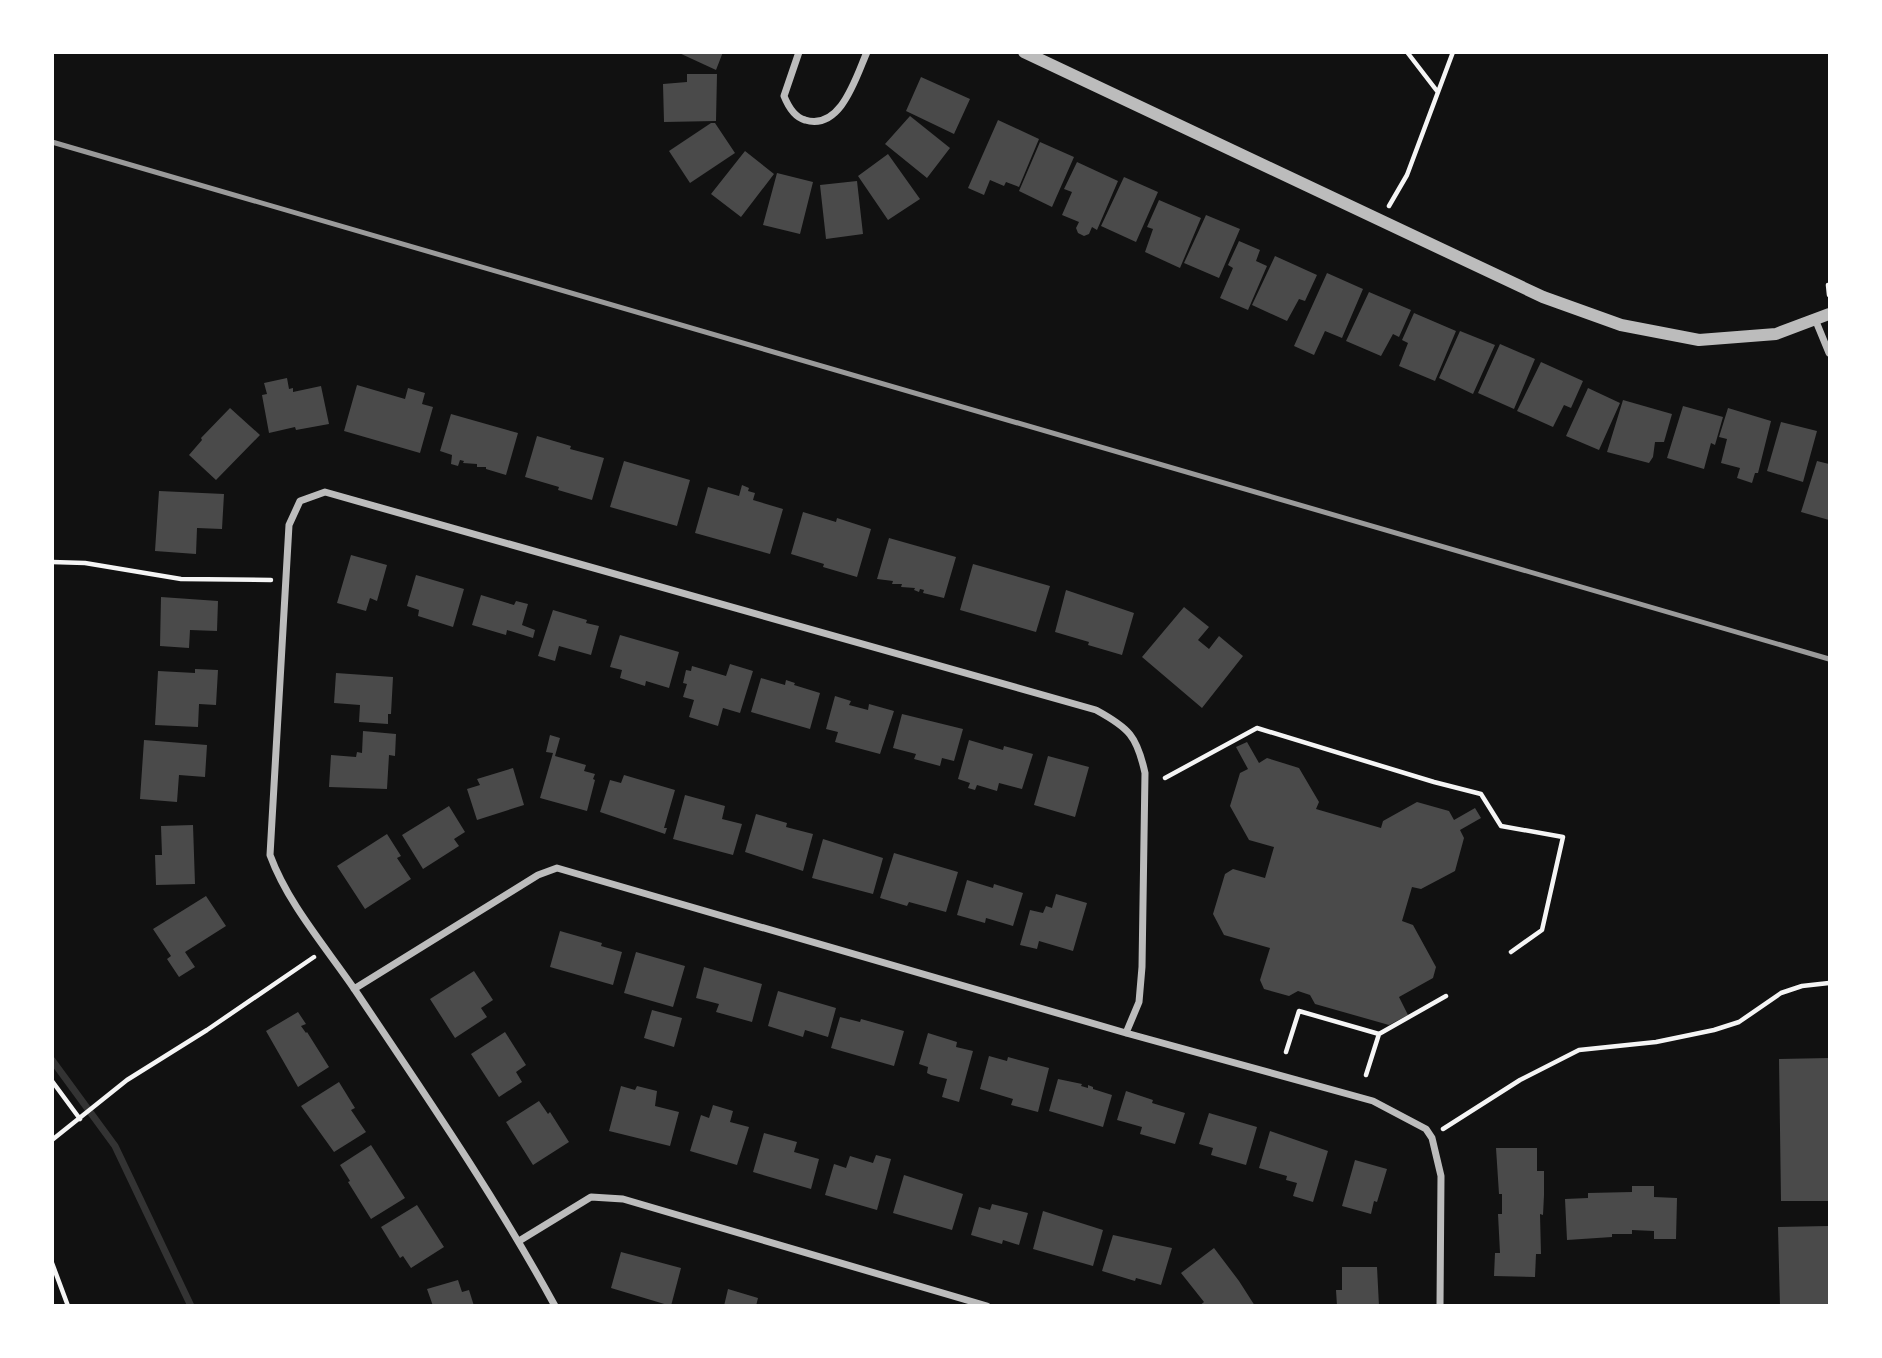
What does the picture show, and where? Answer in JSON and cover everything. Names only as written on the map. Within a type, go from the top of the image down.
[{"type":"street","points":[[799,52],[784,96],[788,106],[800,118],[814,123],[829,120],[842,105],[867,52]]},
{"type":"street","points":[[1024,52],[1544,297],[1621,325],[1699,340],[1776,334],[1829,314]]},
{"type":"street","points":[[1815,319],[1829,353]]},
{"type":"street","points":[[555,1306],[519,1241],[279,879],[270,855],[289,525],[300,501],[324,492],[1082,706],[1122,724],[1139,747],[1144,773],[1142,967],[1139,1002],[1126,1033]]},
{"type":"street","points":[[354,989],[538,875],[558,867],[1126,1033],[1373,1101],[1426,1129],[1432,1138],[1441,1176],[1440,1306]]},
{"type":"street","points":[[519,1241],[591,1197],[623,1199],[987,1306]]},
{"type":"path","points":[[1407,52],[1438,92]]},
{"type":"path","points":[[1381,222],[1407,175],[1454,52]]},
{"type":"path","points":[[1828,285],[1829,295]]},
{"type":"path","points":[[52,562],[85,563],[181,579],[285,580]]},
{"type":"path","points":[[1165,778],[1257,728],[1481,794],[1501,826],[1563,837],[1542,930],[1511,952]]},
{"type":"path","points":[[52,1140],[127,1080],[207,1030],[326,949]]},
{"type":"path","points":[[1432,1138],[1458,1118],[1579,1050],[1656,1042],[1714,1030],[1739,1022],[1781,993],[1802,986],[1829,983]]},
{"type":"path","points":[[1366,1075],[1379,1034],[1446,996]]},
{"type":"path","points":[[1286,1052],[1299,1011],[1379,1034]]},
{"type":"path","points":[[52,1081],[80,1119]]},
{"type":"path","points":[[52,1262],[68,1306]]},
{"type":"building","points":[[677,52],[723,52],[716,70]]},
{"type":"building","points":[[687,74],[717,74],[716,121],[664,122],[663,84],[687,82]]},
{"type":"building","points":[[921,77],[970,99],[954,134],[906,111]]},
{"type":"building","points":[[910,116],[950,148],[927,178],[885,144]]},
{"type":"building","points":[[998,120],[1039,139],[1019,187],[1006,182],[1004,186],[990,180],[984,195],[968,188]]},
{"type":"building","points":[[715,123],[735,153],[690,183],[669,151]]},
{"type":"building","points":[[1040,142],[1074,157],[1052,207],[1019,191]]},
{"type":"building","points":[[745,151],[774,174],[741,217],[711,194]]},
{"type":"building","points":[[888,154],[920,199],[888,220],[858,176]]},
{"type":"building","points":[[1077,162],[1118,181],[1097,230],[1092,227],[1089,234],[1084,236],[1078,233],[1076,228],[1079,222],[1062,215],[1072,192],[1064,189]]},
{"type":"building","points":[[777,173],[813,182],[800,234],[763,225]]},
{"type":"building","points":[[1124,177],[1158,192],[1136,242],[1101,226]]},
{"type":"building","points":[[857,181],[863,234],[826,239],[820,185]]},
{"type":"building","points":[[1159,200],[1201,218],[1180,268],[1145,252],[1153,229],[1147,227]]},
{"type":"building","points":[[1206,215],[1240,229],[1219,278],[1184,263]]},
{"type":"building","points":[[1239,241],[1260,250],[1256,261],[1267,266],[1248,310],[1220,298],[1233,268],[1228,265]]},
{"type":"building","points":[[1275,256],[1317,275],[1305,301],[1299,299],[1287,321],[1252,305]]},
{"type":"building","points":[[1327,273],[1363,289],[1342,338],[1325,331],[1314,355],[1294,346]]},
{"type":"building","points":[[1369,292],[1411,310],[1399,337],[1393,334],[1381,356],[1346,341]]},
{"type":"building","points":[[1414,313],[1456,331],[1435,381],[1399,366],[1408,343],[1402,340]]},
{"type":"building","points":[[1460,331],[1495,345],[1473,394],[1439,378]]},
{"type":"building","points":[[1500,344],[1535,359],[1514,409],[1478,393]]},
{"type":"building","points":[[1541,362],[1583,381],[1571,408],[1564,405],[1553,427],[1517,411]]},
{"type":"building","points":[[287,378],[289,389],[293,388],[293,392],[321,386],[329,424],[269,433],[262,395],[267,394],[264,383]]},
{"type":"building","points":[[357,385],[405,399],[408,388],[425,393],[422,404],[433,407],[420,453],[344,431]]},
{"type":"building","points":[[1588,388],[1620,403],[1599,450],[1566,436]]},
{"type":"building","points":[[1623,400],[1672,414],[1664,442],[1655,442],[1653,457],[1649,463],[1607,452]]},
{"type":"building","points":[[1683,406],[1723,417],[1715,445],[1711,443],[1704,469],[1667,458]]},
{"type":"building","points":[[230,408],[260,435],[216,480],[189,455],[201,438]]},
{"type":"building","points":[[1728,408],[1771,421],[1758,473],[1755,473],[1752,483],[1737,478],[1740,468],[1721,463],[1727,439],[1719,437]]},
{"type":"building","points":[[451,414],[518,433],[506,475],[460,460],[458,466],[451,464],[452,455],[440,451]]},
{"type":"building","points":[[1781,422],[1817,431],[1803,482],[1767,471]]},
{"type":"building","points":[[537,436],[604,458],[592,500],[525,477]]},
{"type":"building","points":[[624,461],[690,480],[677,526],[610,507]]},
{"type":"building","points":[[1817,461],[1829,464],[1829,520],[1801,512]]},
{"type":"building","points":[[742,485],[755,493],[753,500],[783,509],[770,554],[695,533],[708,487],[739,496]]},
{"type":"building","points":[[159,491],[224,494],[222,529],[197,528],[196,554],[155,551]]},
{"type":"building","points":[[803,512],[836,522],[837,518],[871,529],[857,577],[791,554]]},
{"type":"building","points":[[889,538],[956,557],[944,598],[923,593],[924,590],[920,589],[919,592],[914,590],[915,588],[901,587],[902,584],[892,584],[893,581],[877,579]]},
{"type":"building","points":[[351,555],[387,565],[377,601],[370,598],[366,611],[337,603]]},
{"type":"building","points":[[973,564],[1050,586],[1036,632],[960,610]]},
{"type":"building","points":[[416,575],[464,589],[453,627],[418,616],[419,610],[407,606]]},
{"type":"building","points":[[1066,590],[1134,613],[1122,655],[1055,632]]},
{"type":"building","points":[[481,595],[514,605],[516,601],[528,604],[522,625],[535,630],[533,638],[507,630],[506,635],[472,625]]},
{"type":"building","points":[[161,597],[218,601],[217,631],[190,630],[189,648],[160,646]]},
{"type":"building","points":[[1184,607],[1209,627],[1198,640],[1209,649],[1219,636],[1243,656],[1202,708],[1142,657]]},
{"type":"building","points":[[553,610],[599,626],[591,655],[559,646],[555,661],[538,656]]},
{"type":"building","points":[[620,635],[679,652],[669,688],[646,681],[645,686],[620,678],[622,670],[610,667]]},
{"type":"building","points":[[730,664],[753,671],[740,713],[723,708],[718,726],[689,717],[694,700],[683,697],[687,684],[683,683],[686,670],[691,671],[692,666],[726,676]]},
{"type":"building","points":[[195,669],[218,670],[216,705],[199,704],[198,727],[155,725],[158,671],[195,673]]},
{"type":"building","points":[[336,673],[393,677],[388,724],[359,722],[360,705],[334,703]]},
{"type":"building","points":[[761,678],[785,685],[786,680],[820,693],[810,729],[751,712]]},
{"type":"building","points":[[835,696],[851,701],[849,705],[868,710],[869,704],[894,711],[880,754],[835,742],[838,732],[826,729]]},
{"type":"building","points":[[902,714],[963,729],[954,761],[942,758],[940,766],[914,759],[916,754],[893,748]]},
{"type":"building","points":[[363,731],[396,734],[395,756],[389,755],[387,789],[329,787],[331,755],[356,757],[357,752],[362,753]]},
{"type":"building","points":[[550,735],[560,738],[555,756],[586,765],[584,771],[595,774],[587,811],[540,798],[553,753],[546,752]]},
{"type":"building","points":[[144,740],[207,745],[205,777],[179,775],[177,802],[140,799]]},
{"type":"building","points":[[969,740],[1003,750],[1004,746],[1033,754],[1022,789],[999,783],[997,791],[977,785],[975,790],[968,788],[970,783],[958,779]]},
{"type":"building","points":[[1247,742],[1259,763],[1267,758],[1299,768],[1319,802],[1316,809],[1381,828],[1383,821],[1417,802],[1449,811],[1454,820],[1475,808],[1481,818],[1460,830],[1464,838],[1455,871],[1421,889],[1412,887],[1402,921],[1413,925],[1436,967],[1433,978],[1399,997],[1408,1015],[1389,1025],[1315,1004],[1310,995],[1298,991],[1289,996],[1264,989],[1260,980],[1270,948],[1224,935],[1213,914],[1225,874],[1233,869],[1265,878],[1274,847],[1249,840],[1230,806],[1240,773],[1248,769],[1236,747]]},
{"type":"building","points":[[1048,756],[1089,767],[1075,817],[1034,805]]},
{"type":"building","points":[[513,768],[524,805],[477,820],[467,789],[480,785],[477,779]]},
{"type":"building","points":[[624,775],[675,790],[664,828],[667,828],[665,834],[600,812],[610,780],[621,783]]},
{"type":"building","points":[[685,795],[725,806],[722,819],[742,824],[733,855],[673,839]]},
{"type":"building","points":[[449,806],[465,832],[454,839],[459,846],[423,869],[402,835]]},
{"type":"building","points":[[756,814],[787,823],[786,827],[813,834],[803,871],[745,852]]},
{"type":"building","points":[[193,825],[195,884],[156,885],[155,855],[162,855],[161,826]]},
{"type":"building","points":[[387,834],[401,856],[397,858],[411,879],[365,909],[337,866]]},
{"type":"building","points":[[823,839],[883,858],[873,894],[812,878]]},
{"type":"building","points":[[894,853],[958,872],[946,912],[909,902],[907,906],[880,898]]},
{"type":"building","points":[[967,880],[993,888],[994,884],[1023,893],[1013,926],[986,918],[985,923],[957,915]]},
{"type":"building","points":[[1056,894],[1087,903],[1073,951],[1039,941],[1037,949],[1020,945],[1030,910],[1043,913],[1046,906],[1052,908]]},
{"type":"building","points":[[206,896],[226,926],[185,952],[195,967],[179,977],[167,959],[171,956],[153,929]]},
{"type":"building","points":[[560,931],[602,943],[601,946],[622,952],[613,985],[550,967]]},
{"type":"building","points":[[636,952],[685,966],[673,1007],[624,993]]},
{"type":"building","points":[[704,967],[762,984],[752,1022],[716,1012],[719,1004],[696,998]]},
{"type":"building","points":[[474,971],[493,1000],[481,1008],[487,1017],[455,1038],[430,999]]},
{"type":"building","points":[[778,991],[836,1008],[828,1037],[805,1030],[803,1037],[768,1026]]},
{"type":"building","points":[[652,1010],[682,1018],[674,1047],[644,1038]]},
{"type":"building","points":[[298,1012],[306,1024],[301,1026],[329,1067],[298,1087],[266,1031]]},
{"type":"building","points":[[840,1017],[860,1022],[861,1019],[904,1031],[894,1066],[831,1048]]},
{"type":"building","points":[[505,1032],[526,1065],[516,1072],[522,1082],[499,1097],[471,1054]]},
{"type":"building","points":[[928,1033],[957,1042],[956,1047],[973,1051],[959,1102],[942,1097],[947,1079],[927,1073],[928,1067],[919,1064]]},
{"type":"building","points":[[989,1056],[1007,1061],[1008,1057],[1049,1068],[1038,1112],[1011,1105],[1013,1099],[980,1089]]},
{"type":"building","points":[[1829,1058],[1829,1201],[1781,1201],[1779,1059]]},
{"type":"building","points":[[1058,1079],[1082,1084],[1081,1086],[1088,1088],[1088,1085],[1112,1095],[1103,1127],[1049,1111]]},
{"type":"building","points":[[339,1082],[355,1108],[351,1110],[366,1132],[334,1152],[301,1106]]},
{"type":"building","points":[[621,1086],[635,1090],[637,1086],[657,1091],[655,1106],[679,1112],[670,1146],[609,1131]]},
{"type":"building","points":[[1126,1091],[1153,1100],[1152,1103],[1185,1113],[1175,1144],[1140,1134],[1142,1127],[1117,1120]]},
{"type":"building","points":[[539,1101],[548,1114],[550,1112],[569,1142],[533,1165],[506,1122]]},
{"type":"building","points":[[713,1105],[733,1111],[730,1122],[749,1127],[737,1165],[690,1151],[701,1115],[709,1118]]},
{"type":"building","points":[[1209,1113],[1257,1127],[1246,1165],[1211,1155],[1213,1148],[1199,1144]]},
{"type":"building","points":[[1270,1131],[1328,1151],[1313,1202],[1293,1196],[1297,1183],[1286,1180],[1287,1176],[1259,1168]]},
{"type":"building","points":[[764,1133],[797,1142],[794,1152],[819,1159],[811,1189],[753,1172]]},
{"type":"building","points":[[371,1145],[405,1198],[371,1219],[340,1165]]},
{"type":"building","points":[[1496,1148],[1537,1148],[1537,1171],[1544,1171],[1543,1215],[1540,1214],[1541,1254],[1536,1254],[1535,1277],[1494,1276],[1495,1253],[1500,1253],[1498,1214],[1502,1214]]},
{"type":"building","points":[[876,1155],[891,1159],[877,1210],[825,1195],[834,1164],[846,1168],[850,1156],[873,1163]]},
{"type":"building","points":[[1355,1160],[1387,1169],[1371,1214],[1342,1206]]},
{"type":"building","points":[[904,1175],[963,1194],[952,1230],[893,1213]]},
{"type":"building","points":[[1632,1186],[1654,1186],[1654,1197],[1677,1198],[1676,1239],[1654,1239],[1654,1231],[1632,1230],[1632,1234],[1567,1240],[1565,1199],[1588,1198],[1588,1193],[1632,1192]]},
{"type":"building","points":[[992,1204],[1028,1213],[1019,1245],[1003,1240],[1002,1244],[971,1235],[979,1207],[990,1210]]},
{"type":"building","points":[[417,1205],[444,1247],[411,1268],[403,1256],[400,1258],[381,1227]]},
{"type":"building","points":[[1043,1211],[1103,1230],[1093,1266],[1033,1249]]},
{"type":"building","points":[[1828,1226],[1829,1306],[1780,1306],[1778,1227]]},
{"type":"building","points":[[1113,1235],[1172,1248],[1161,1285],[1136,1278],[1135,1281],[1102,1271]]},
{"type":"building","points":[[1214,1248],[1255,1306],[1199,1306],[1204,1302],[1181,1273]]},
{"type":"building","points":[[621,1252],[681,1268],[671,1306],[611,1288]]},
{"type":"building","points":[[1342,1267],[1377,1267],[1379,1306],[1337,1306],[1336,1290],[1342,1290]]},
{"type":"building","points":[[458,1280],[462,1292],[469,1290],[474,1306],[433,1306],[427,1289]]},
{"type":"building","points":[[728,1289],[758,1298],[756,1306],[724,1306]]},
{"type":"waterway","points":[[52,1060],[115,1146],[191,1306]]},
{"type":"railway","points":[[52,142],[1829,659]]}]
